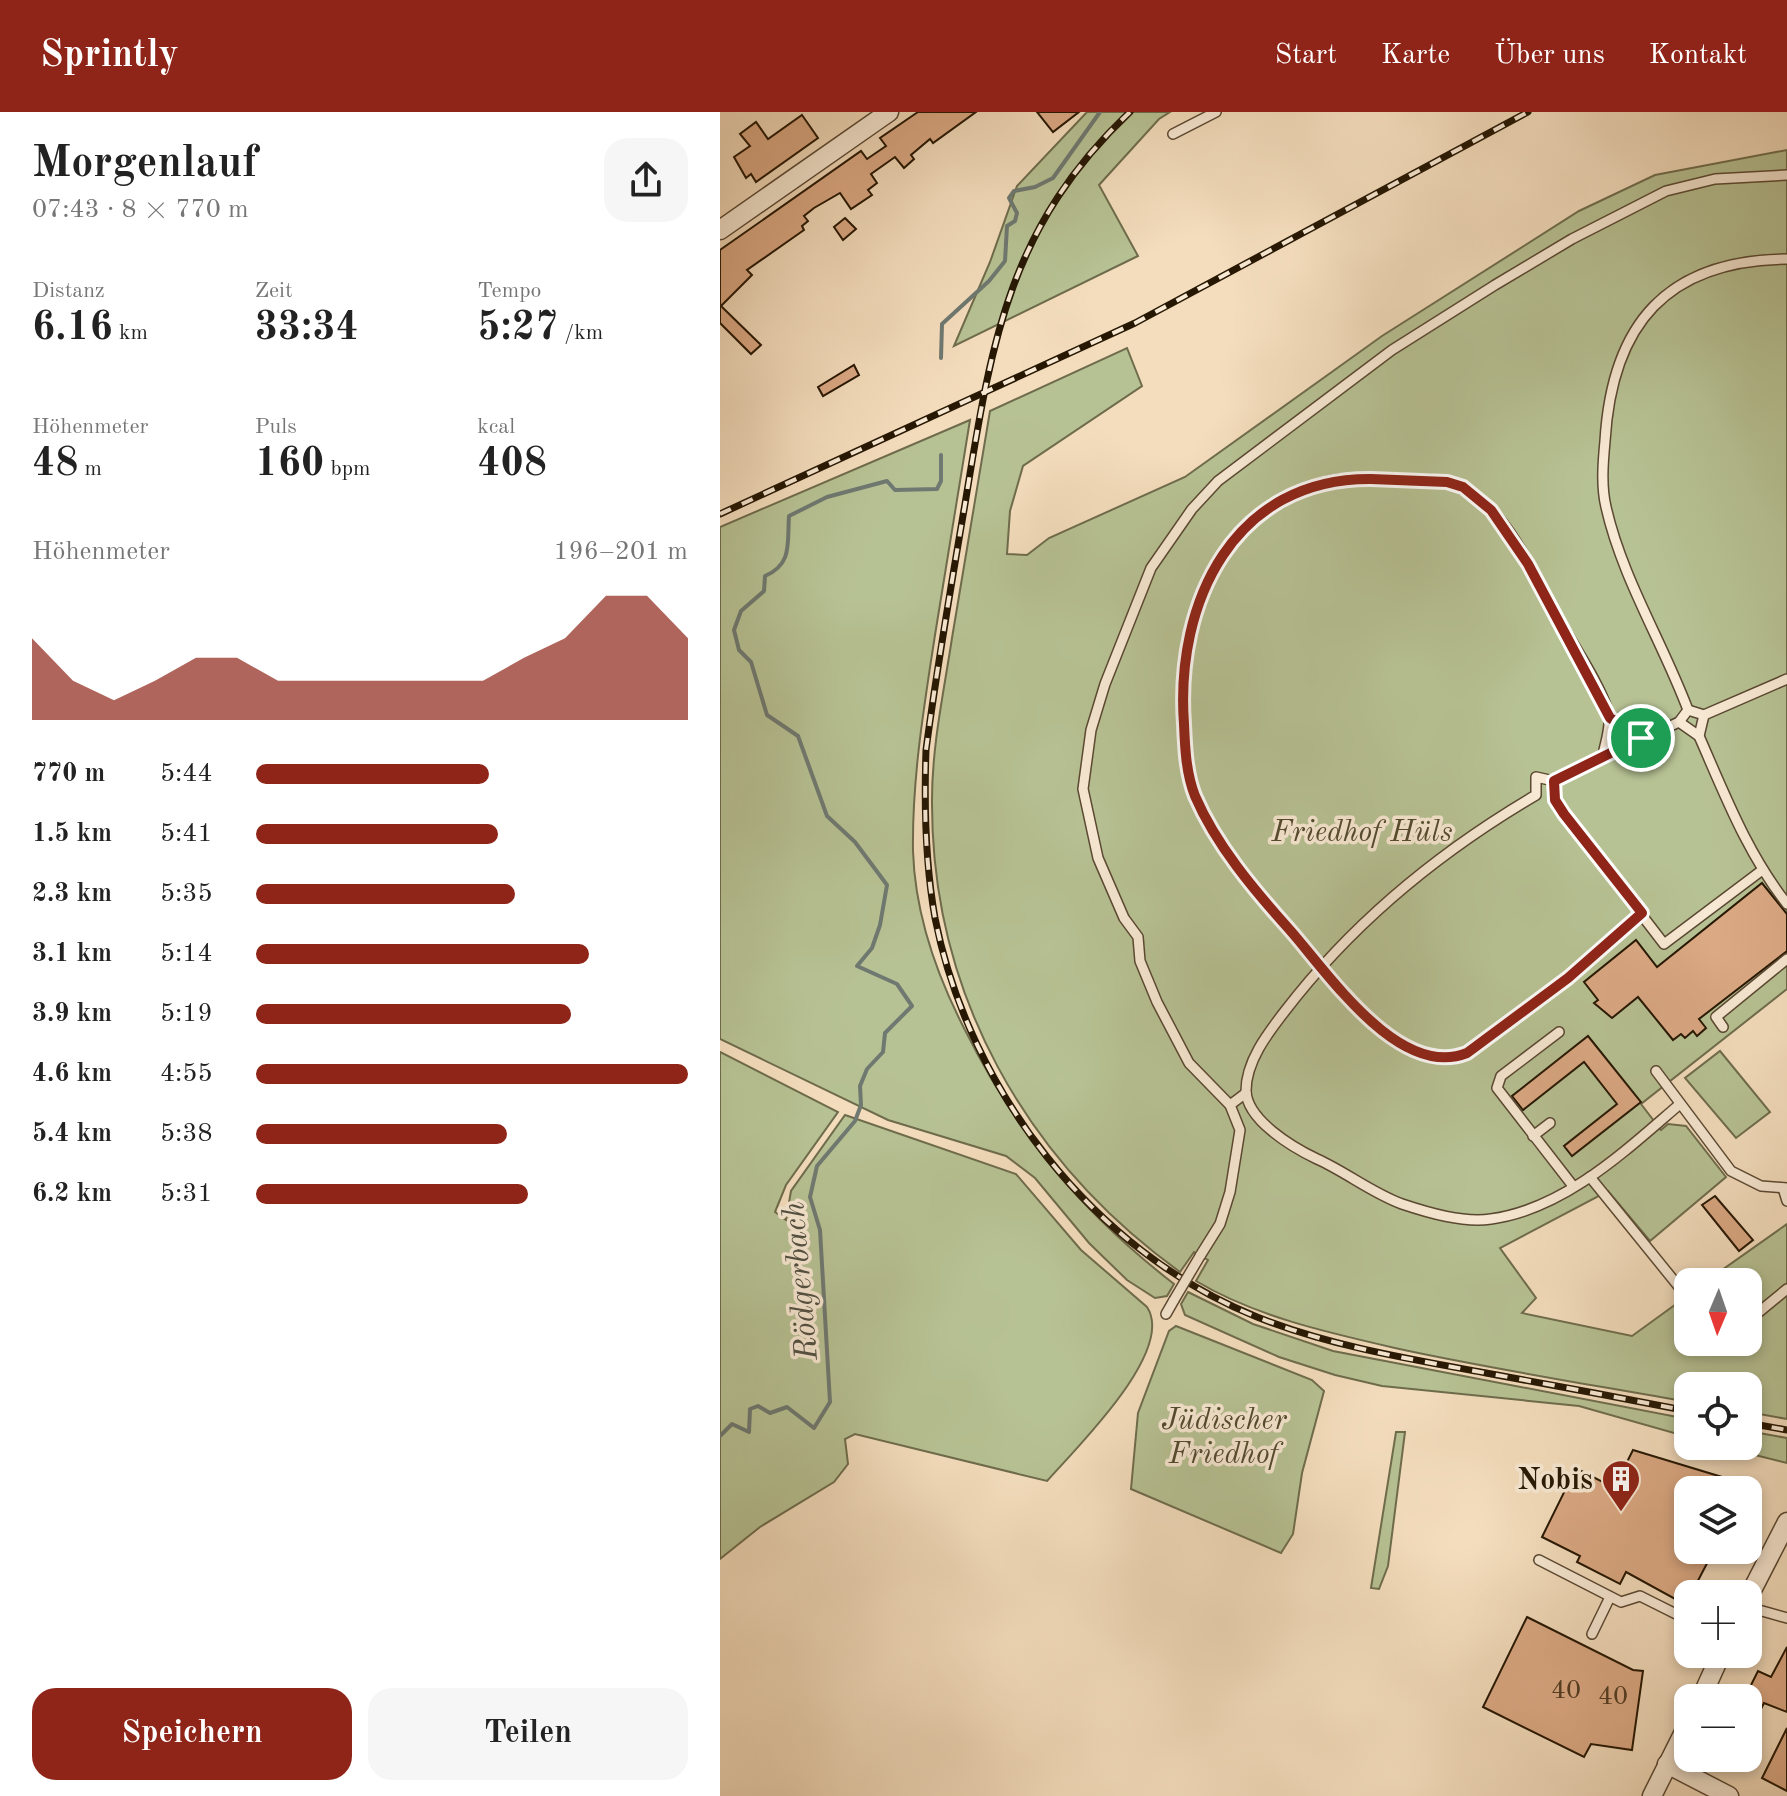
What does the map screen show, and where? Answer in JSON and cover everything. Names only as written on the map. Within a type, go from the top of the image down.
[{"type":"street","points":[[720,230],[889,112]]},
{"type":"street","points":[[1757,1580],[1787,1522]]},
{"type":"street","points":[[1652,1796],[1674,1751]]},
{"type":"street","points":[[1667,1764],[1729,1796]]},
{"type":"lane","points":[[1173,134],[1216,112]]},
{"type":"lane","points":[[1166,1314],[1220,1224],[1230,1192],[1240,1130],[1230,1105],[1189,1063],[1157,1002],[1140,961],[1138,937],[1124,918],[1098,858],[1083,789],[1089,739],[1105,684],[1151,568],[1192,509],[1218,481],[1392,350],[1495,285],[1584,232],[1666,191],[1715,179],[1787,175]]},
{"type":"lane","points":[[1787,259],[1733,265],[1684,281],[1643,315],[1614,377],[1607,407],[1603,462],[1605,506],[1617,546],[1688,710],[1704,715],[1787,679]]},
{"type":"lane","points":[[1641,738],[1610,718],[1528,564],[1491,510],[1463,487],[1447,482],[1330,480],[1252,519],[1224,549],[1205,584],[1184,661],[1186,756],[1195,795],[1204,812],[1255,892],[1319,967],[1363,1014],[1422,1055],[1452,1059],[1467,1053],[1568,978],[1642,913]]},
{"type":"lane","points":[[1536,795],[1536,777],[1554,781],[1603,755],[1679,722],[1688,710]]},
{"type":"lane","points":[[1699,736],[1704,715]]},
{"type":"lane","points":[[1603,755],[1610,718]]},
{"type":"lane","points":[[1679,722],[1699,736],[1761,871],[1787,904]]},
{"type":"lane","points":[[1554,781],[1555,800],[1664,944],[1761,871]]},
{"type":"lane","points":[[1555,800],[1536,795],[1491,822],[1392,894],[1319,967],[1267,1034],[1251,1064],[1246,1093],[1258,1122],[1368,1188],[1402,1204],[1457,1218],[1489,1219],[1538,1206],[1590,1177],[1680,1104]]},
{"type":"lane","points":[[1723,1027],[1716,1017],[1787,959]]},
{"type":"lane","points":[[1559,1032],[1497,1081],[1500,1096],[1573,1186]]},
{"type":"lane","points":[[1656,1071],[1731,1171],[1746,1182],[1785,1188],[1787,1201]]},
{"type":"lane","points":[[1230,1105],[1246,1093]]},
{"type":"lane","points":[[1240,1130],[1258,1122]]},
{"type":"lane","points":[[1533,1136],[1550,1123]]},
{"type":"lane","points":[[1590,1177],[1674,1281]]},
{"type":"lane","points":[[1762,1310],[1787,1289]]},
{"type":"lane","points":[[1539,1560],[1621,1602],[1640,1596],[1674,1613]]},
{"type":"lane","points":[[1592,1634],[1610,1597]]},
{"type":"lane","points":[[1762,1611],[1787,1618]]},
{"type":"green space","points":[[1087,112],[1170,112],[1159,119],[1099,185],[1138,256],[954,346],[990,262],[1017,186]]},
{"type":"green space","name":"Friedhof Hüls","points":[[1787,150],[1787,989],[1641,1104],[1661,1130],[1668,1124],[1686,1126],[1726,1177],[1650,1241],[1608,1191],[1500,1248],[1536,1298],[1522,1313],[1632,1336],[1674,1306],[1674,1356],[1762,1356],[1762,1314],[1787,1294],[1787,1419],[1762,1415],[1762,1372],[1674,1372],[1674,1400],[1475,1364],[1297,1323],[1245,1305],[1196,1281],[1208,1260],[1194,1252],[1180,1272],[1125,1227],[1076,1178],[1033,1124],[998,1066],[969,1005],[949,939],[936,871],[932,800],[934,759],[990,411],[1127,348],[1142,386],[1023,466],[1010,511],[1007,554],[1027,555],[1049,538],[1185,477],[1382,336],[1579,211],[1655,175]]},
{"type":"green space","points":[[970,420],[917,770],[913,851],[923,921],[955,1009],[1007,1104],[1030,1138],[1081,1200],[1174,1284],[1167,1296],[1155,1298],[1127,1280],[1089,1243],[1035,1178],[1006,1156],[888,1120],[720,1039],[720,527]]},
{"type":"green space","points":[[1720,1051],[1770,1112],[1736,1138],[1685,1078]]},
{"type":"green space","points":[[720,1052],[838,1112],[786,1185],[775,1212],[786,1220],[791,1191],[845,1115],[1016,1174],[1081,1250],[1147,1307],[1152,1326],[1148,1348],[1136,1373],[1099,1423],[1047,1481],[855,1434],[845,1439],[848,1464],[834,1482],[760,1527],[720,1559]]},
{"type":"green space","points":[[1787,1224],[1787,1285],[1762,1305],[1762,1268],[1725,1268]]},
{"type":"green space","points":[[1188,1292],[1253,1324],[1333,1351],[1674,1416],[1674,1433],[1579,1406],[1382,1386],[1335,1375],[1279,1357],[1185,1315],[1181,1304]]},
{"type":"green space","name":"Jüdischer Friedhof","points":[[1176,1326],[1312,1380],[1324,1391],[1302,1473],[1293,1534],[1281,1553],[1131,1489],[1138,1413],[1169,1331]]},
{"type":"green space","points":[[1396,1432],[1405,1432],[1388,1566],[1379,1589],[1371,1588]]},
{"type":"green space","points":[[1762,1434],[1787,1438],[1787,1463],[1762,1457]]},
{"type":"building","points":[[918,112],[976,112],[933,143],[930,139],[911,155],[914,159],[904,168],[895,157],[871,174],[877,183],[868,190],[872,195],[851,209],[840,193],[814,208],[804,216],[808,221],[802,226],[804,230],[747,270],[752,275],[721,306],[761,345],[751,354],[720,323],[720,250],[861,151],[867,159],[886,146],[880,138]]},
{"type":"building","points":[[1037,112],[1079,112],[1053,132]]},
{"type":"building","points":[[802,115],[818,138],[756,182],[751,174],[746,178],[734,157],[750,146],[740,134],[756,122],[768,139]]},
{"type":"building","points":[[845,218],[856,229],[843,240],[834,227]]},
{"type":"building","points":[[854,365],[859,375],[823,396],[818,387]]},
{"type":"building","points":[[1762,883],[1787,914],[1787,951],[1699,1019],[1706,1028],[1697,1036],[1693,1031],[1685,1038],[1681,1034],[1673,1040],[1638,997],[1612,1018],[1594,1003],[1598,1000],[1584,982],[1636,940],[1657,967]]},
{"type":"building","points":[[1588,1036],[1641,1102],[1572,1156],[1564,1146],[1617,1104],[1584,1062],[1523,1110],[1512,1096]]},
{"type":"building","points":[[1715,1196],[1753,1240],[1739,1251],[1702,1205]]},
{"type":"building","name":"Nobis","points":[[1633,1450],[1719,1476],[1674,1476],[1674,1564],[1707,1564],[1698,1580],[1674,1580],[1674,1598],[1626,1572],[1620,1584],[1577,1562],[1580,1556],[1542,1537],[1576,1468],[1614,1488]]},
{"type":"building","points":[[1527,1617],[1633,1670],[1643,1671],[1632,1750],[1591,1744],[1584,1757],[1483,1707]]},
{"type":"building","points":[[1787,1647],[1787,1712],[1764,1703],[1762,1707],[1762,1684],[1752,1684],[1758,1671],[1771,1677]]},
{"type":"building","points":[[1787,1728],[1787,1791],[1762,1778]]},
{"type":"waterway","name":"Rödgerbach","points":[[941,358],[942,324],[989,281],[1005,261],[1007,226],[1015,221],[1017,213],[1009,198],[1014,191],[1035,187],[1053,178],[1100,112]]},
{"type":"waterway","name":"Rödgerbach","points":[[720,1436],[732,1424],[749,1432],[750,1409],[758,1406],[770,1413],[787,1407],[814,1428],[830,1402],[820,1230],[810,1197],[817,1166],[855,1121],[861,1105],[860,1086],[867,1069],[883,1052],[885,1033],[912,1006],[897,984],[857,966],[872,948],[880,925],[887,885],[855,842],[827,816],[798,736],[767,715],[751,662],[739,650],[734,630],[741,611],[764,591],[765,576],[784,559],[789,516],[827,497],[887,481],[895,490],[937,489],[941,481],[941,455]]},
{"type":"railway","points":[[1130,112],[1089,156],[1056,200],[1031,245],[1011,292],[984,392],[949,596],[926,750],[927,855],[935,918],[952,982],[977,1044],[1009,1102],[1047,1157],[1092,1207],[1142,1251],[1197,1288],[1257,1317],[1341,1344],[1674,1408]]},
{"type":"railway","points":[[720,514],[1135,323],[1528,112]]},
{"type":"railway","points":[[1762,1426],[1787,1430]]},
{"type":"place","name":"Nobis","points":[[1621,1513]]},
{"type":"route","points":[[1330,480],[1447,482],[1463,487],[1491,510],[1528,564],[1598,690],[1610,718],[1641,738],[1554,781],[1555,800],[1564,814],[1642,913],[1568,978],[1467,1053],[1452,1059],[1439,1058],[1422,1055],[1371,1021],[1275,917],[1247,880],[1204,812],[1189,775],[1182,706],[1184,661],[1205,584],[1224,549],[1252,519],[1330,480]]}]
